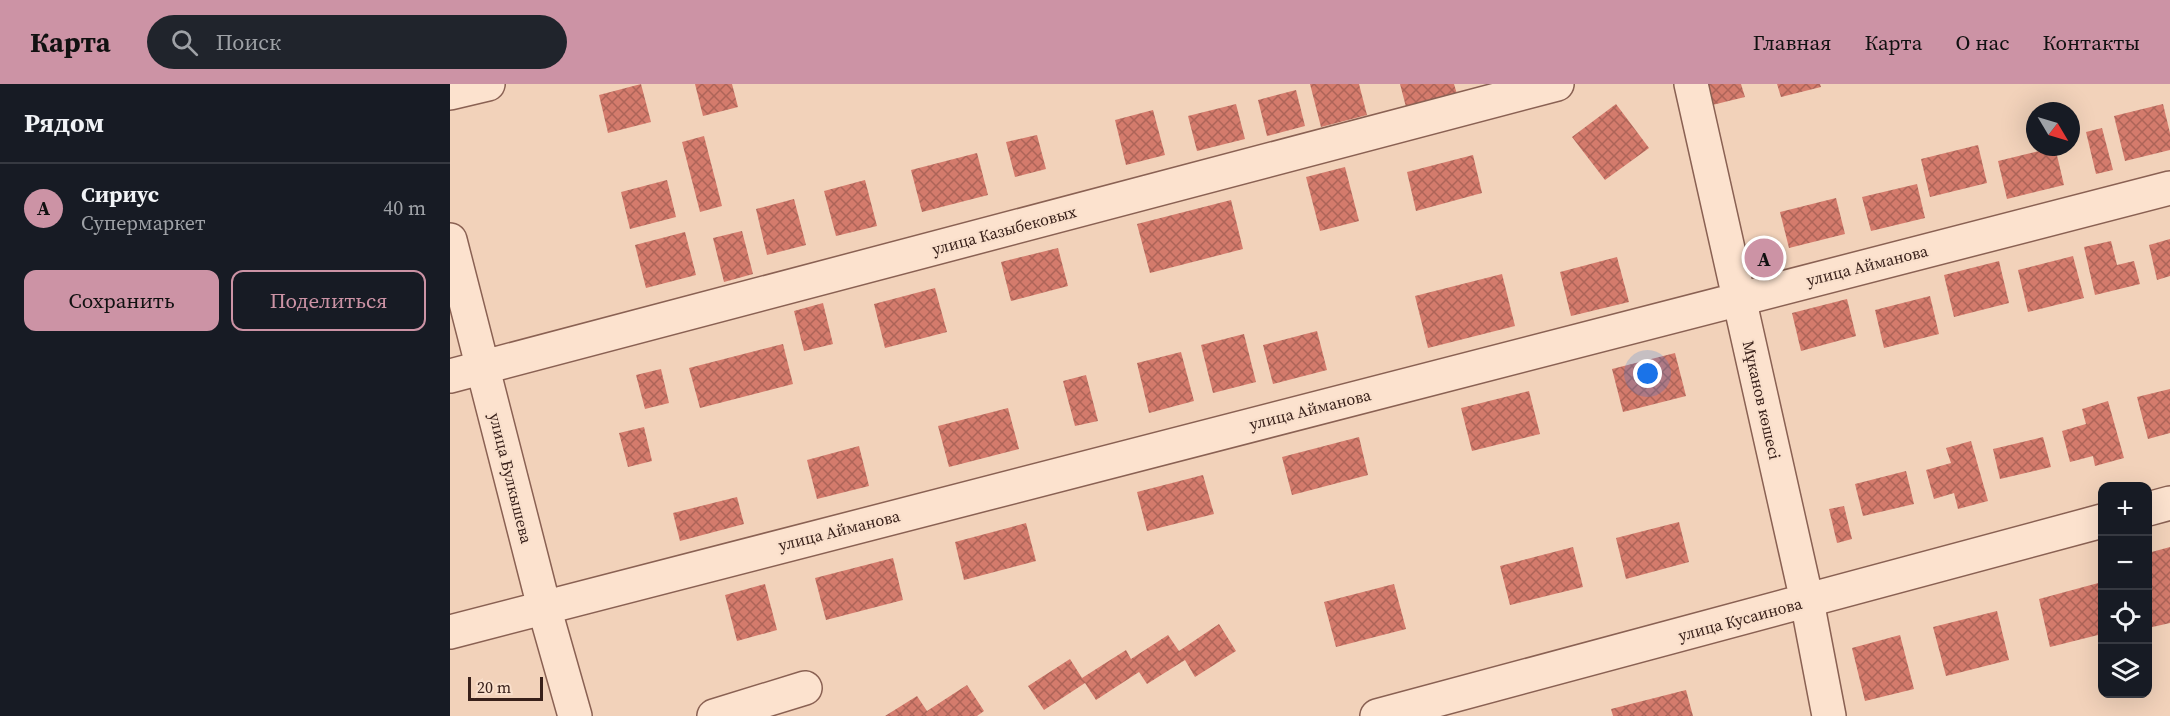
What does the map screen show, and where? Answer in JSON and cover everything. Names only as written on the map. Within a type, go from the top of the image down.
[{"type":"street","points":[[450,93],[488,84]]},
{"type":"street","name":"улица Казыбековых","points":[[450,376],[1557,84]]},
{"type":"street","name":"Мұканов көшесі","points":[[1691,84],[1807,601],[1830,716]]},
{"type":"street","name":"улица Айманова","points":[[450,632],[2170,188]]},
{"type":"street","name":"улица Булкышева","points":[[450,240],[544,607],[575,716]]},
{"type":"street","points":[[2152,508],[2170,503]]},
{"type":"street","name":"улица Кусаинова","points":[[1377,716],[2098,522]]},
{"type":"street","points":[[714,716],[806,688]]},
{"type":"building","points":[[641,84],[651,122],[608,133],[599,95]]},
{"type":"building","points":[[695,84],[732,84],[738,107],[703,116]]},
{"type":"building","points":[[1310,84],[1359,84],[1367,115],[1321,127]]},
{"type":"building","points":[[1400,84],[1454,84],[1457,94],[1406,107]]},
{"type":"building","points":[[1699,84],[1741,84],[1745,97],[1704,107]]},
{"type":"building","points":[[1777,84],[1820,84],[1821,87],[1781,97]]},
{"type":"building","points":[[1296,90],[1305,126],[1267,136],[1258,100]]},
{"type":"building","points":[[1236,104],[1245,139],[1197,151],[1188,116]]},
{"type":"building","points":[[1616,104],[1649,148],[1605,180],[1572,137]]},
{"type":"building","points":[[2163,104],[2170,133],[2170,150],[2125,161],[2114,116]]},
{"type":"building","points":[[1153,110],[1165,155],[1126,165],[1115,120]]},
{"type":"building","points":[[2102,128],[2113,170],[2096,174],[2086,132]]},
{"type":"building","points":[[1037,135],[1046,169],[1015,177],[1006,142]]},
{"type":"building","points":[[704,136],[722,206],[700,212],[682,142]]},
{"type":"building","points":[[1978,145],[1987,183],[1930,197],[1921,159]]},
{"type":"building","points":[[977,153],[988,195],[922,212],[911,170]]},
{"type":"building","points":[[2026,154],[2026,156],[2057,156],[2064,185],[2007,199],[1998,161]]},
{"type":"building","points":[[1473,155],[1482,193],[1416,211],[1407,172]]},
{"type":"building","points":[[1345,167],[1359,221],[1320,231],[1306,177]]},
{"type":"building","points":[[667,180],[676,217],[630,229],[621,192]]},
{"type":"building","points":[[865,180],[877,226],[836,236],[824,191]]},
{"type":"building","points":[[1917,184],[1925,218],[1871,231],[1862,197]]},
{"type":"building","points":[[1836,198],[1845,234],[1789,248],[1780,212]]},
{"type":"building","points":[[794,199],[806,245],[767,255],[756,209]]},
{"type":"building","points":[[1231,200],[1243,249],[1150,273],[1137,224]]},
{"type":"building","points":[[742,231],[753,274],[724,282],[713,238]]},
{"type":"building","points":[[685,232],[696,275],[646,288],[635,245]]},
{"type":"building","points":[[2170,239],[2170,276],[2157,280],[2149,245]]},
{"type":"building","points":[[2111,241],[2117,265],[2134,261],[2140,284],[2095,295],[2084,247]]},
{"type":"building","points":[[1058,248],[1068,286],[1011,301],[1001,262]]},
{"type":"building","points":[[2073,256],[2084,298],[2028,312],[2018,270]]},
{"type":"building","points":[[1617,257],[1629,302],[1571,316],[1560,272]]},
{"type":"building","points":[[1999,261],[2009,303],[1954,317],[1944,275]]},
{"type":"building","points":[[1502,274],[1515,326],[1428,348],[1415,296]]},
{"type":"building","points":[[935,288],[947,332],[885,348],[874,304]]},
{"type":"building","points":[[1930,296],[1939,334],[1884,348],[1875,310]]},
{"type":"building","points":[[1847,299],[1856,336],[1801,351],[1792,313]]},
{"type":"building","points":[[823,303],[833,344],[804,351],[794,311]]},
{"type":"building","points":[[1317,331],[1327,370],[1273,384],[1263,345]]},
{"type":"building","points":[[1244,334],[1256,382],[1213,393],[1201,345]]},
{"type":"building","points":[[783,344],[793,384],[700,408],[689,368]]},
{"type":"building","points":[[1181,352],[1194,401],[1149,413],[1137,363]]},
{"type":"building","points":[[1675,353],[1686,396],[1623,412],[1612,369]]},
{"type":"building","points":[[661,369],[669,403],[645,409],[636,375]]},
{"type":"building","points":[[1086,375],[1098,421],[1075,426],[1063,381]]},
{"type":"building","points":[[2170,389],[2170,433],[2148,439],[2137,397]]},
{"type":"building","points":[[1529,391],[1540,434],[1472,451],[1461,408]]},
{"type":"building","points":[[2108,401],[2124,458],[2095,466],[2093,456],[2070,462],[2062,431],[2086,424],[2082,409]]},
{"type":"building","points":[[1008,408],[1019,449],[949,467],[938,426]]},
{"type":"building","points":[[644,427],[652,461],[628,467],[619,433]]},
{"type":"building","points":[[1359,437],[1368,475],[1292,495],[1282,457]]},
{"type":"building","points":[[2043,437],[2051,467],[2000,479],[1993,449]]},
{"type":"building","points":[[1971,441],[1988,501],[1958,509],[1954,493],[1934,499],[1926,470],[1951,463],[1946,448]]},
{"type":"building","points":[[859,446],[869,486],[817,499],[807,460]]},
{"type":"building","points":[[1906,471],[1914,504],[1863,516],[1855,484]]},
{"type":"building","points":[[1203,475],[1214,514],[1147,531],[1137,492]]},
{"type":"building","points":[[737,497],[744,524],[680,541],[673,513]]},
{"type":"building","points":[[1844,506],[1852,539],[1837,543],[1829,509]]},
{"type":"building","points":[[1679,522],[1689,562],[1626,579],[1616,538]]},
{"type":"building","points":[[1026,523],[1036,561],[964,580],[955,542]]},
{"type":"building","points":[[1573,547],[1583,587],[1510,605],[1500,566]]},
{"type":"building","points":[[2170,547],[2170,623],[2152,627],[2152,590],[2152,552]]},
{"type":"building","points":[[893,558],[903,600],[826,620],[815,578]]},
{"type":"building","points":[[2098,583],[2098,635],[2050,647],[2039,599]]},
{"type":"building","points":[[765,584],[777,630],[737,641],[725,595]]},
{"type":"building","points":[[1394,584],[1406,629],[1336,647],[1324,602]]},
{"type":"building","points":[[1997,611],[2009,660],[1946,676],[1933,627]]},
{"type":"building","points":[[1219,624],[1236,651],[1195,677],[1185,660],[1147,684],[1139,672],[1096,700],[1085,683],[1044,710],[1028,686],[1070,659],[1082,678],[1126,650],[1131,659],[1168,635],[1179,651]]},
{"type":"building","points":[[1900,635],[1914,689],[1865,701],[1852,648]]},
{"type":"building","points":[[967,685],[984,711],[977,716],[885,716],[917,696],[927,711]]},
{"type":"building","points":[[1686,690],[1693,716],[1613,716],[1611,709]]},
{"type":"place","name":"Сириус","points":[[1764,258]]}]
